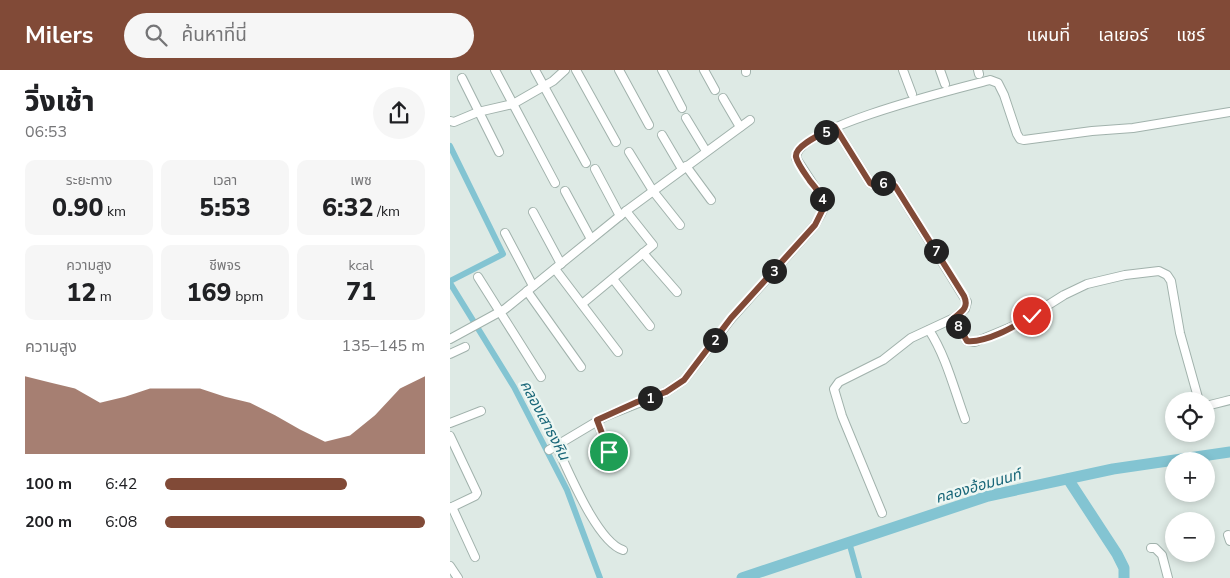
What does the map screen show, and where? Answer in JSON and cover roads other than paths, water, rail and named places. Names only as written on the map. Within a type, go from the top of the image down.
[{"type":"street","points":[[495,70],[555,183]]},
{"type":"street","points":[[535,70],[586,163]]},
{"type":"street","points":[[450,121],[454,122],[478,112],[514,104],[543,87],[565,70]]},
{"type":"street","points":[[576,70],[616,142]]},
{"type":"street","points":[[619,70],[649,125]]},
{"type":"street","points":[[662,70],[682,108]]},
{"type":"street","points":[[704,70],[715,90]]},
{"type":"street","points":[[903,70],[912,94]]},
{"type":"street","points":[[940,70],[945,84]]},
{"type":"street","points":[[462,78],[499,152]]},
{"type":"street","points":[[623,550],[611,543],[594,521],[553,448],[597,420],[637,402],[666,392],[684,380],[731,318],[815,225],[825,205],[801,167],[796,154],[799,149],[816,136],[835,127],[904,102],[990,80],[998,83],[1017,134],[1020,139],[1024,140],[1092,130],[1133,128],[1230,112]]},
{"type":"street","points":[[723,98],[740,127]]},
{"type":"street","points":[[686,118],[706,151]]},
{"type":"street","points":[[450,339],[500,313],[623,213],[750,120]]},
{"type":"street","points":[[835,127],[870,183],[874,185],[889,182],[895,186],[967,302],[965,309],[954,318],[911,338],[883,360],[839,382],[835,386],[834,389],[842,416],[882,513]]},
{"type":"street","points":[[662,135],[684,168],[711,200]]},
{"type":"street","points":[[629,152],[653,191],[680,225]]},
{"type":"street","points":[[582,304],[653,245],[623,213],[595,169]]},
{"type":"street","points":[[565,191],[592,239]]},
{"type":"street","points":[[533,212],[558,266],[582,304],[618,352]]},
{"type":"street","points":[[505,233],[530,289],[581,367]]},
{"type":"street","points":[[643,253],[677,292]]},
{"type":"street","points":[[954,318],[967,341],[975,342],[1018,324],[1064,295],[1087,284],[1125,275],[1159,271],[1167,275],[1171,282],[1184,349],[1196,392]]},
{"type":"street","points":[[478,277],[542,376]]},
{"type":"street","points":[[613,279],[650,326]]},
{"type":"street","points":[[929,330],[946,365],[965,419]]},
{"type":"street","points":[[450,354],[465,347]]},
{"type":"street","points":[[1215,404],[1230,400]]},
{"type":"street","points":[[450,423],[481,411]]},
{"type":"street","points":[[597,420],[609,452]]},
{"type":"street","points":[[450,436],[477,493],[475,496],[451,507],[475,557]]},
{"type":"street","points":[[1151,548],[1155,548],[1162,555],[1168,578]]},
{"type":"street","points":[[450,566],[458,578]]},
{"type":"waterway","name":"คลองเสาธงหิน","points":[[450,146],[503,254],[450,281]]},
{"type":"waterway","name":"คลองเสาธงหิน","points":[[450,283],[514,387],[567,490],[600,578]]},
{"type":"waterway","name":"คลองอ้อมนนท์","points":[[742,578],[988,496],[1113,469],[1230,452]]},
{"type":"waterway","points":[[1068,479],[1117,554],[1124,568],[1124,578]]},
{"type":"waterway","points":[[849,542],[859,578]]}]
